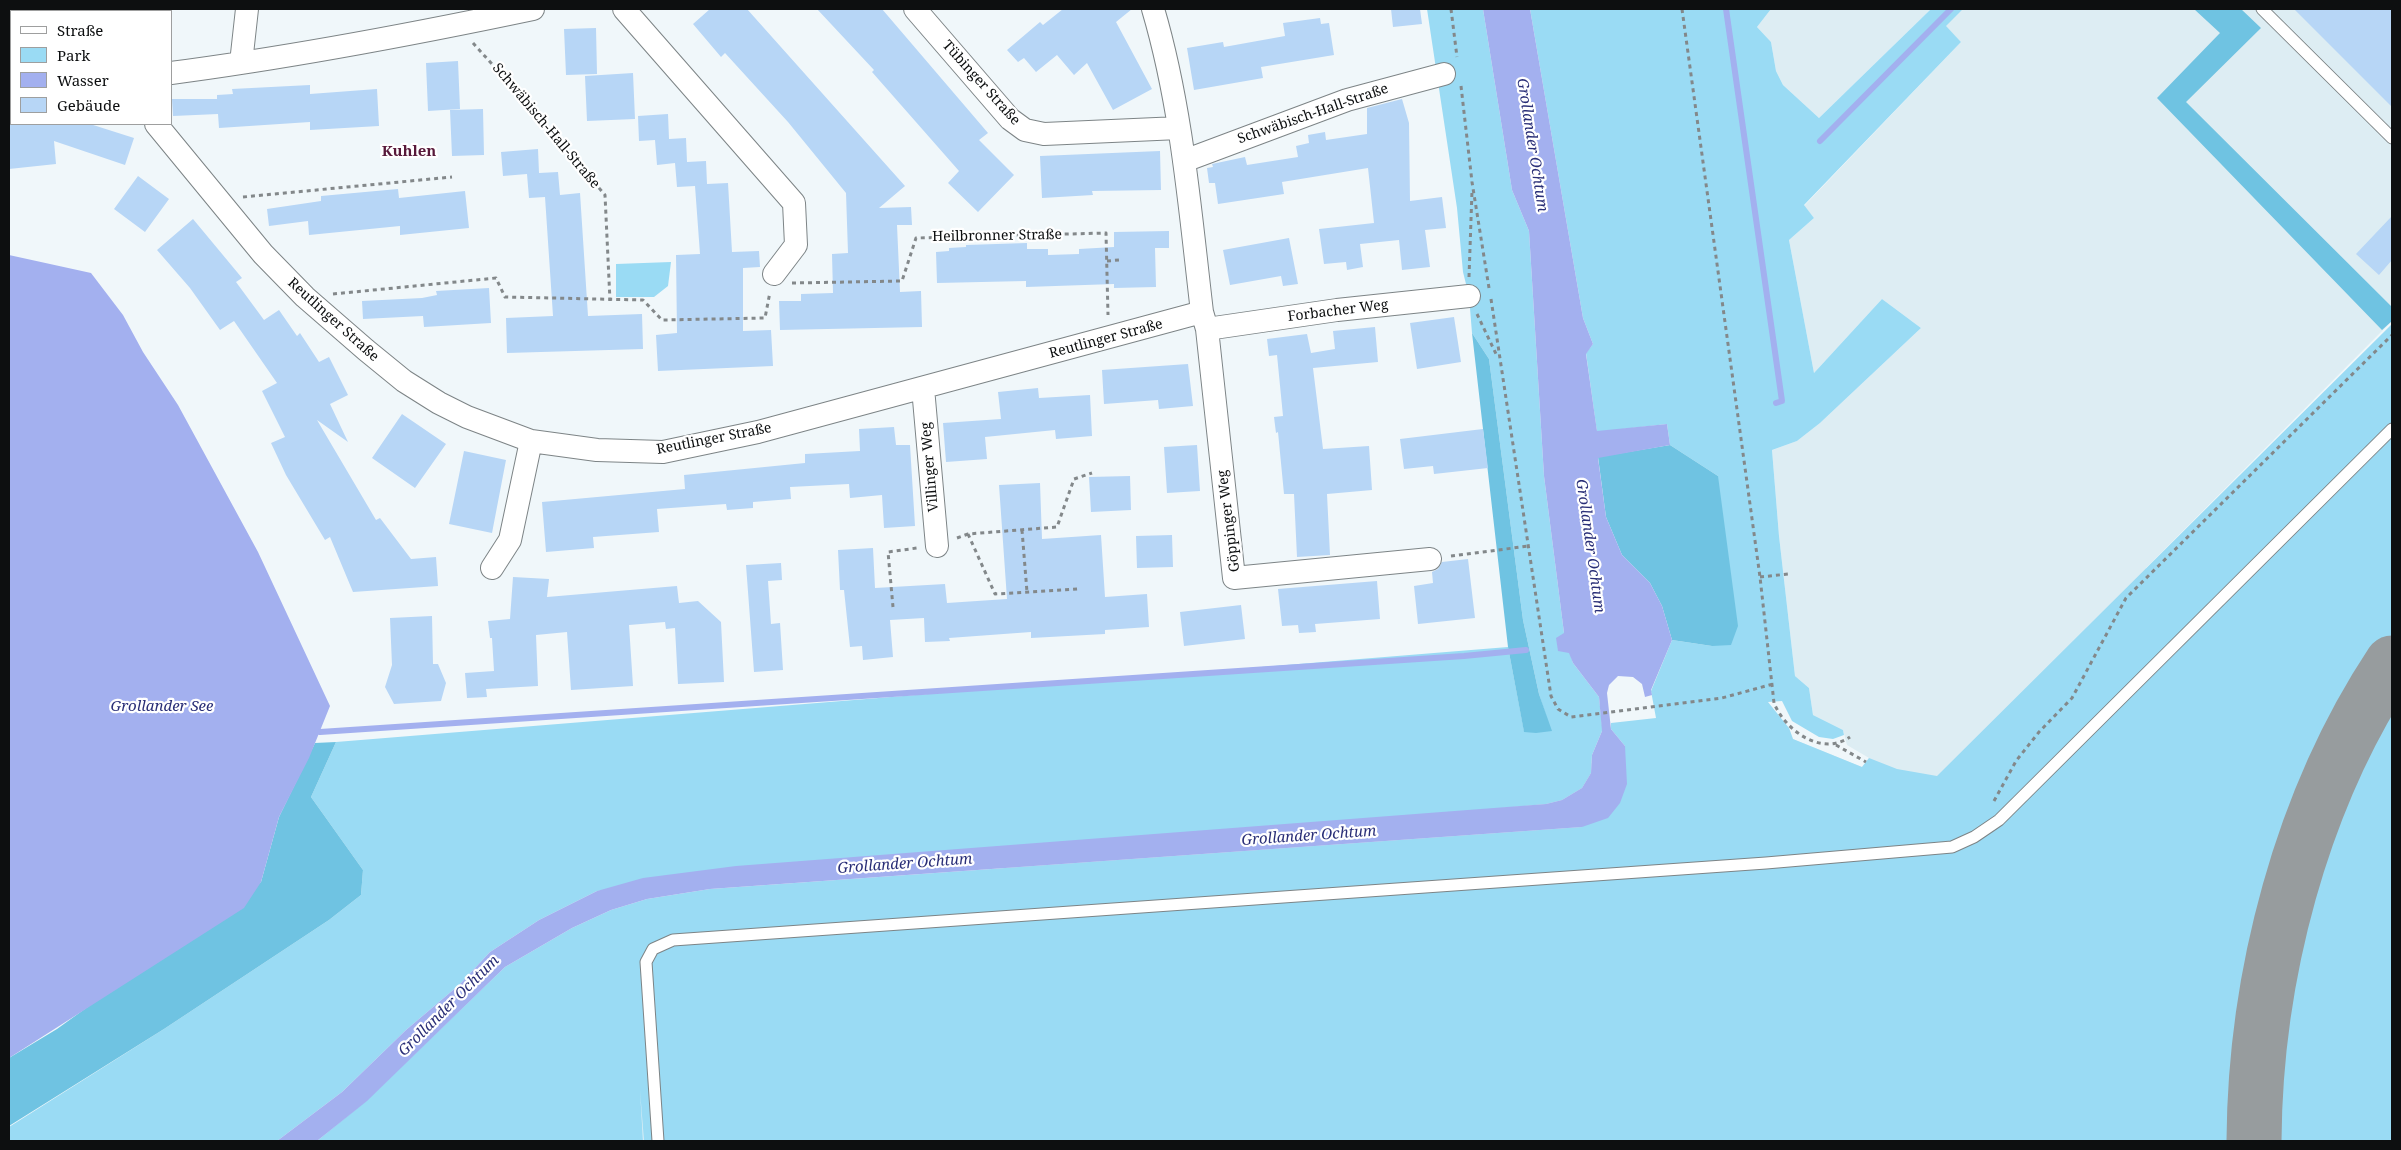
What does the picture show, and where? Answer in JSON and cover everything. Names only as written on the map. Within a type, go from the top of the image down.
[{"type":"street","points":[[241,64],[248,9]]},
{"type":"street","points":[[172,73],[241,64],[455,26],[533,9]]},
{"type":"street","points":[[624,9],[794,203],[796,245],[779,281]]},
{"type":"street","name":"Tübinger Straße","points":[[915,9],[1010,119],[1025,130],[1044,134],[1179,128]]},
{"type":"street","points":[[1153,9],[1172,85],[1205,320]]},
{"type":"street","name":"Schwäbisch-Hall-Straße","points":[[1184,161],[1347,100],[1454,73]]},
{"type":"street","name":"Reutlinger Straße","points":[[157,125],[263,254],[305,297],[366,350],[421,392],[467,417],[531,441],[597,450],[663,452],[758,432],[1109,338],[1205,320]]},
{"type":"street","name":"Forbacher Weg","points":[[1205,320],[1337,310],[1469,296]]},
{"type":"street","name":"Göppinger Weg","points":[[1205,320],[1234,578],[1430,559]]},
{"type":"street","name":"Villinger Weg","points":[[923,388],[937,546]]},
{"type":"street","points":[[492,568],[510,540],[531,441]]},
{"type":"lane","points":[[2262,9],[2392,138]]},
{"type":"lane","points":[[658,1141],[646,962],[652,949],[673,940],[1766,863],[1952,847],[1974,837],[1999,820],[2392,429]]},
{"type":"path","points":[[1451,9],[1454,73],[1551,696],[1558,709],[1570,717],[1722,698],[1773,684]]},
{"type":"path","points":[[1682,9],[1760,577],[1774,703],[1778,712],[1791,728],[1808,739],[1822,744],[1836,745],[1866,762]]},
{"type":"path","name":"Schwäbisch-Hall-Straße","points":[[455,26],[497,68],[605,195],[610,301]]},
{"type":"path","points":[[217,199],[452,177]]},
{"type":"path","points":[[1472,182],[1469,296],[1498,359]]},
{"type":"path","name":"Heilbronner Straße","points":[[779,281],[902,280],[916,238],[1106,233],[1107,260]]},
{"type":"path","points":[[1109,338],[1107,260],[1119,260]]},
{"type":"path","points":[[305,297],[496,278],[506,297],[610,301],[643,300],[662,320],[764,318],[779,281]]},
{"type":"path","points":[[1993,803],[2016,761],[2039,732],[2072,698],[2126,598],[2392,335]]},
{"type":"path","points":[[893,607],[888,552],[937,546],[968,534],[1056,527],[1074,479],[1092,473]]},
{"type":"path","points":[[1022,530],[1027,592]]},
{"type":"path","points":[[968,534],[995,594],[1079,589]]},
{"type":"path","points":[[1430,559],[1529,546]]},
{"type":"path","points":[[1760,577],[1788,574]]},
{"type":"path","points":[[1836,745],[1850,738]]},
{"type":"shaded area","points":[[1771,9],[1931,9],[1819,118],[1783,85],[1776,71],[1771,42],[1757,27]]},
{"type":"shaded area","points":[[1963,9],[2392,9],[2392,321],[2146,568],[2392,1141],[643,1141],[629,935],[1789,728],[1793,739],[1862,767],[1869,758],[1847,745],[1843,730],[1813,715],[1809,688],[1795,676],[1779,536],[1772,450],[1797,441],[1820,423],[1921,328],[1882,299],[1814,373],[1789,240],[1814,218],[1804,206],[1961,42],[1945,26]]},
{"type":"shaded area","points":[[2194,9],[2241,9],[2261,28],[2186,102],[2392,307],[2392,321],[2382,330],[2157,98],[2220,33]]},
{"type":"shaded area","points":[[1472,333],[1489,359],[1523,620],[1539,694],[1552,731],[1524,732],[1508,647]]},
{"type":"shaded area","points":[[1670,445],[1718,476],[1738,626],[1731,645],[1712,646],[1672,640],[1662,606],[1650,583],[1622,555],[1606,517],[1598,457]]},
{"type":"shaded area","points":[[336,742],[311,797],[363,870],[361,895],[329,920],[164,1029],[9,1126],[9,1058],[57,1029],[261,882],[279,817],[315,743]]},
{"type":"green space","points":[[1427,9],[1483,9],[1512,190],[1529,231],[1544,476],[1564,633],[1573,663],[1599,697],[1602,725],[1602,731],[1592,755],[1591,773],[1582,788],[1562,800],[1546,804],[597,891],[539,920],[490,952],[459,985],[406,1030],[342,1092],[277,1141],[9,1141],[9,1127],[164,1029],[329,920],[361,895],[363,870],[311,797],[336,742],[1508,647],[1524,731],[1551,731],[1539,694],[1523,620],[1489,359],[1472,333],[1469,296],[1463,272],[1457,208]]},
{"type":"green space","points":[[1530,9],[1771,9],[1757,27],[1771,42],[1776,71],[1783,85],[1819,118],[1931,9],[1963,9],[1946,26],[1961,42],[1804,205],[1814,218],[1789,240],[1814,373],[1882,299],[1921,328],[1820,423],[1797,441],[1772,450],[1779,536],[1795,676],[1809,688],[1813,715],[1843,730],[1844,735],[1833,739],[1819,737],[1792,721],[1782,701],[1768,702],[1789,728],[1793,739],[1862,767],[1869,758],[1897,769],[1937,776],[2392,324],[2392,1141],[644,1141],[640,1090],[643,1141],[317,1141],[367,1100],[505,967],[572,928],[611,910],[647,899],[710,889],[1582,827],[1625,746],[1611,729],[1611,723],[1656,718],[1651,691],[1672,640],[1712,646],[1718,476],[1670,445],[1667,424],[1597,432],[1586,353],[1593,344],[1583,318]]},
{"type":"green space","points":[[671,262],[668,286],[654,297],[616,297],[616,264]]},
{"type":"water","name":"Grollander Ochtum","points":[[1483,9],[1530,9],[1583,318],[1593,344],[1586,354],[1597,431],[1667,424],[1670,445],[1598,458],[1606,517],[1622,555],[1650,583],[1662,606],[1672,640],[1651,690],[1652,695],[1645,697],[1642,684],[1633,677],[1618,676],[1609,685],[1607,693],[1611,729],[1625,746],[1627,784],[1620,803],[1608,818],[1582,827],[710,889],[647,899],[611,910],[572,928],[505,967],[367,1101],[317,1141],[277,1141],[342,1092],[406,1030],[459,985],[490,952],[539,920],[597,891],[643,878],[736,866],[1546,804],[1562,800],[1582,788],[1591,773],[1592,755],[1602,731],[1599,697],[1573,663],[1569,653],[1558,651],[1556,638],[1564,633],[1544,476],[1529,231],[1512,190]]},
{"type":"water","name":"Grollander See","points":[[9,255],[91,273],[123,315],[143,352],[178,405],[258,552],[330,706],[309,758],[279,817],[261,882],[244,908],[9,1058]]},
{"type":"building","points":[[710,9],[747,9],[905,186],[879,208],[911,207],[912,225],[897,225],[900,292],[921,291],[922,327],[780,330],[779,301],[801,301],[801,294],[833,293],[832,254],[848,253],[846,193],[788,122],[725,53],[721,57],[693,24]]},
{"type":"building","points":[[817,9],[882,9],[988,133],[979,140],[1014,175],[978,212],[948,183],[959,171],[872,72],[874,70]]},
{"type":"building","points":[[1063,9],[1132,9],[1116,22],[1152,89],[1113,110],[1087,63],[1074,75],[1057,55],[1036,72],[1024,58],[1018,62],[1007,50],[1040,22],[1043,25]]},
{"type":"building","points":[[1391,9],[1420,9],[1422,24],[1393,27]]},
{"type":"building","points":[[2294,9],[2392,9],[2392,107]]},
{"type":"building","points":[[1320,18],[1321,24],[1329,23],[1334,55],[1261,67],[1263,78],[1194,90],[1187,48],[1223,42],[1224,47],[1285,36],[1283,23]]},
{"type":"building","points":[[596,28],[597,74],[566,75],[564,29]]},
{"type":"building","points":[[458,61],[460,109],[428,111],[426,63]]},
{"type":"building","points":[[633,73],[635,119],[587,121],[585,76]]},
{"type":"building","points":[[310,85],[310,94],[377,89],[379,126],[310,130],[310,122],[219,128],[218,114],[173,116],[172,99],[217,99],[217,95],[233,94],[232,89]]},
{"type":"building","points":[[1402,99],[1409,123],[1410,201],[1442,197],[1446,228],[1425,230],[1430,267],[1402,270],[1399,240],[1360,244],[1363,267],[1347,270],[1346,262],[1324,264],[1319,229],[1374,223],[1368,168],[1282,182],[1284,194],[1218,204],[1215,183],[1209,183],[1207,168],[1213,167],[1212,164],[1245,157],[1247,165],[1298,157],[1296,146],[1309,143],[1308,135],[1325,132],[1326,140],[1367,134],[1367,108]]},
{"type":"building","points":[[483,109],[484,155],[452,156],[450,110]]},
{"type":"building","points":[[668,114],[669,139],[686,138],[687,162],[706,161],[707,184],[728,183],[732,252],[759,251],[760,267],[743,268],[743,331],[771,330],[773,366],[658,371],[656,335],[677,333],[676,255],[700,254],[695,186],[677,187],[675,163],[657,165],[655,140],[639,141],[638,116]]},
{"type":"building","points":[[9,124],[93,125],[134,138],[125,165],[54,141],[56,164],[9,169]]},
{"type":"building","points":[[538,149],[539,173],[558,172],[560,195],[580,193],[588,316],[642,314],[643,349],[507,353],[506,318],[553,316],[545,197],[529,198],[527,174],[503,176],[501,152]]},
{"type":"building","points":[[1160,151],[1161,190],[1092,191],[1093,195],[1042,198],[1040,156]]},
{"type":"building","points":[[138,176],[169,199],[145,232],[114,209]]},
{"type":"building","points":[[398,189],[399,198],[465,191],[469,228],[400,235],[400,226],[309,235],[308,221],[269,226],[267,209],[321,201],[321,196]]},
{"type":"building","points":[[2392,216],[2392,260],[2379,275],[2356,254]]},
{"type":"building","points":[[193,219],[242,278],[236,282],[264,320],[279,310],[297,336],[300,333],[319,362],[329,357],[348,395],[330,404],[348,442],[317,420],[376,520],[380,518],[411,559],[436,557],[438,586],[353,592],[330,537],[325,540],[286,475],[271,443],[285,437],[262,391],[277,383],[234,321],[220,330],[190,288],[157,250]]},
{"type":"building","points":[[1169,231],[1169,248],[1155,248],[1156,287],[1114,288],[1114,284],[1026,287],[1026,281],[937,283],[936,252],[949,251],[949,248],[966,247],[966,245],[1027,243],[1027,249],[1048,249],[1048,255],[1079,254],[1079,249],[1114,247],[1114,232]]},
{"type":"building","points":[[1289,238],[1298,284],[1283,286],[1281,276],[1230,285],[1223,250]]},
{"type":"building","points":[[489,288],[491,323],[424,327],[423,316],[363,319],[362,301],[422,298],[437,295],[436,291]]},
{"type":"building","points":[[1454,317],[1461,362],[1417,369],[1410,323]]},
{"type":"building","points":[[1375,327],[1378,362],[1313,368],[1323,449],[1369,446],[1372,490],[1327,494],[1330,555],[1297,557],[1294,494],[1284,494],[1278,432],[1276,433],[1274,417],[1283,416],[1277,355],[1269,356],[1267,339],[1307,334],[1311,353],[1335,349],[1333,331]]},
{"type":"building","points":[[1188,364],[1193,406],[1159,409],[1158,400],[1104,404],[1102,370]]},
{"type":"building","points":[[1038,388],[1039,398],[1090,395],[1092,436],[1056,439],[1055,430],[985,437],[987,459],[946,462],[943,423],[1001,419],[998,392]]},
{"type":"building","points":[[402,414],[446,444],[415,488],[372,458]]},
{"type":"building","points":[[894,427],[896,445],[910,445],[915,526],[884,528],[882,495],[850,498],[849,484],[790,487],[791,499],[753,502],[753,508],[727,510],[726,504],[657,509],[659,532],[593,537],[594,548],[546,552],[542,502],[685,489],[684,475],[805,463],[805,454],[860,451],[859,429]]},
{"type":"building","points":[[1483,429],[1488,468],[1434,474],[1433,466],[1404,469],[1400,439]]},
{"type":"building","points":[[1197,445],[1200,491],[1167,493],[1164,447]]},
{"type":"building","points":[[464,451],[506,460],[492,533],[449,524]]},
{"type":"building","points":[[1130,476],[1131,510],[1091,512],[1089,477]]},
{"type":"building","points":[[1040,483],[1042,539],[1101,535],[1105,597],[1147,594],[1149,627],[1105,630],[1105,634],[1031,638],[1031,632],[949,638],[950,641],[925,642],[924,618],[890,620],[893,657],[863,660],[862,646],[850,647],[844,590],[840,590],[838,550],[873,548],[875,588],[945,584],[947,603],[1007,599],[999,485]]},
{"type":"building","points":[[1172,535],[1173,567],[1137,568],[1136,536]]},
{"type":"building","points":[[1468,559],[1475,618],[1418,624],[1414,586],[1433,583],[1432,572],[1438,569],[1442,562]]},
{"type":"building","points":[[781,563],[782,580],[768,581],[771,624],[780,623],[783,670],[754,672],[746,565]]},
{"type":"building","points":[[513,577],[549,579],[547,597],[677,586],[679,603],[698,601],[721,622],[724,682],[678,684],[675,628],[666,629],[665,622],[629,625],[633,686],[571,690],[567,632],[536,635],[538,686],[486,689],[487,697],[467,698],[465,673],[494,671],[492,638],[490,638],[488,621],[510,619]]},
{"type":"building","points":[[1377,581],[1380,619],[1315,624],[1316,632],[1299,633],[1298,625],[1282,626],[1278,589]]},
{"type":"building","points":[[1241,605],[1245,639],[1184,646],[1180,612]]},
{"type":"building","points":[[432,616],[433,664],[438,664],[446,683],[441,701],[394,704],[385,687],[392,665],[390,618]]},
{"type":"waterway","points":[[1726,9],[1782,401],[1776,403]]},
{"type":"waterway","points":[[1820,141],[1951,9]]},
{"type":"waterway","points":[[320,732],[1464,656],[1526,650]]},
{"type":"taxiway","points":[[2254,1141],[2256,1079],[2263,1016],[2274,954],[2289,892],[2309,831],[2332,772],[2360,716],[2392,663]]},
{"type":"district","name":"Kuhlen","points":[[409,152]]}]
